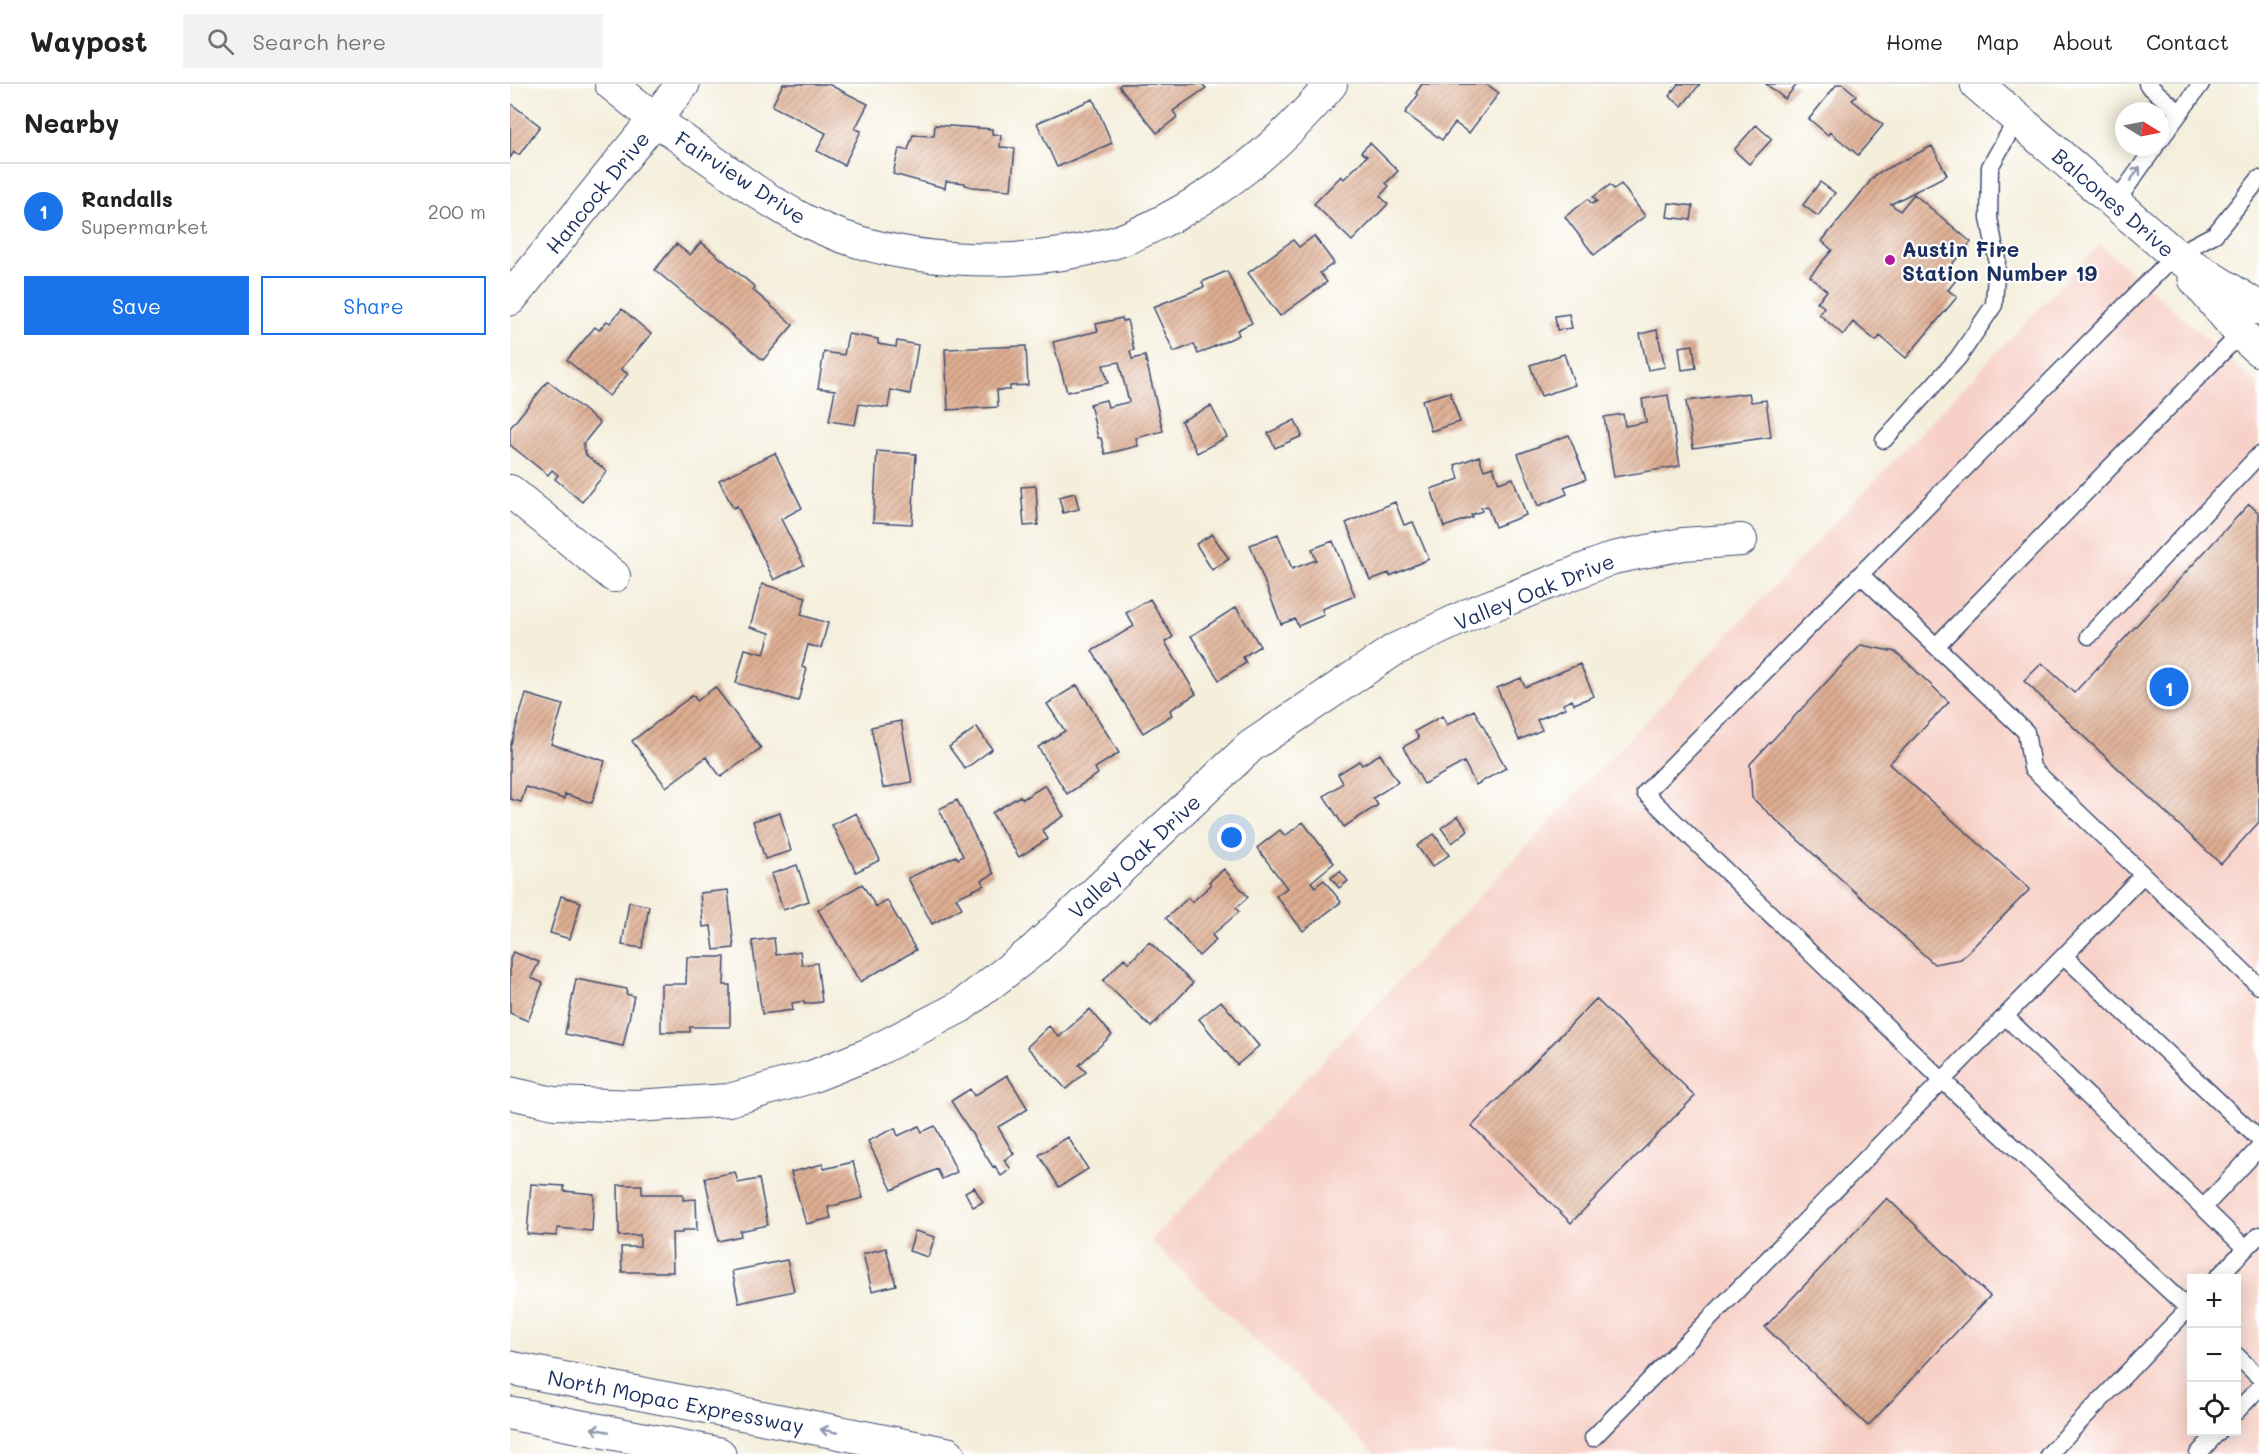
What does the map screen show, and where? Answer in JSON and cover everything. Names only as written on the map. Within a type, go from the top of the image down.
[{"type":"main road","name":"Hancock Drive","points":[[510,299],[683,84]]},
{"type":"main road","name":"Balcones Drive","points":[[1977,84],[2116,202],[2254,325]]},
{"type":"main road","name":"North Mopac Expressway","points":[[510,1368],[948,1454]]},
{"type":"main road","points":[[510,1413],[719,1454]]},
{"type":"street","name":"Fairview Drive","points":[[611,84],[654,120],[767,199],[809,223],[858,241],[907,253],[957,259],[1001,259],[1059,253],[1110,244],[1149,228],[1234,178],[1276,142],[1331,84]]},
{"type":"street","points":[[510,491],[614,576]]},
{"type":"street","name":"Valley Oak Drive","points":[[510,1093],[554,1103],[636,1106],[729,1100],[811,1077],[869,1054],[960,1007],[1025,957],[1251,746],[1394,650],[1470,614],[1613,558],[1683,543],[1741,540]]},
{"type":"lane","points":[[2147,84],[2180,113]]},
{"type":"lane","points":[[2169,128],[2201,84]]},
{"type":"lane","points":[[1884,440],[1958,358],[1994,305],[1997,260],[1989,218],[1990,167],[2017,119]]},
{"type":"lane","points":[[2116,202],[2149,156]]},
{"type":"lane","points":[[2187,1306],[1942,1080],[1646,793],[2175,255],[2215,234],[2259,179]]},
{"type":"lane","points":[[1936,646],[2226,347],[2254,325]]},
{"type":"lane","points":[[2090,636],[2258,457]]},
{"type":"lane","points":[[1861,575],[2026,732],[2032,768],[2259,986]]},
{"type":"lane","points":[[1593,1438],[2144,875]]},
{"type":"lane","points":[[2064,956],[2259,1139]]},
{"type":"lane","points":[[2005,1016],[2246,1249]]},
{"type":"lane","points":[[2203,1208],[2259,1148]]},
{"type":"lane","points":[[2221,1274],[2259,1235]]},
{"type":"lane","points":[[2049,1454],[2187,1312]]},
{"type":"lane","points":[[2241,1360],[2259,1377]]},
{"type":"lane","points":[[2241,1407],[2259,1388]]},
{"type":"lane","points":[[2198,1454],[2214,1436]]},
{"type":"shaded area","points":[[2100,244],[2259,386],[2259,1454],[1375,1454],[1151,1241]]},
{"type":"building","points":[[783,84],[828,84],[868,104],[855,129],[861,131],[844,165],[817,151],[826,133],[772,106]]},
{"type":"building","points":[[1121,84],[1202,84],[1206,88],[1173,111],[1177,117],[1157,133],[1119,86]]},
{"type":"building","points":[[1422,84],[1486,84],[1499,93],[1469,133],[1455,123],[1442,140],[1405,113],[1418,95],[1416,93]]},
{"type":"building","points":[[1678,84],[1700,84],[1682,106],[1669,96]]},
{"type":"building","points":[[1766,84],[1797,84],[1785,99]]},
{"type":"building","points":[[1837,84],[1843,84],[1856,95],[1852,100],[1883,125],[1858,155],[1830,132],[1828,135],[1809,119]]},
{"type":"building","points":[[1093,99],[1112,143],[1057,167],[1037,123]]},
{"type":"building","points":[[510,103],[540,126],[519,155],[514,152],[510,158]]},
{"type":"building","points":[[935,125],[992,129],[992,134],[1001,135],[1000,147],[1015,148],[1011,190],[972,187],[965,183],[946,181],[945,188],[893,174],[899,149],[908,150],[913,135],[934,136]]},
{"type":"building","points":[[1756,125],[1772,139],[1749,164],[1734,150]]},
{"type":"building","points":[[1370,143],[1398,171],[1386,183],[1389,186],[1380,196],[1388,204],[1352,241],[1314,204],[1341,176],[1344,179],[1367,156],[1361,152]]},
{"type":"building","name":"Austin Fire Station Number 19","points":[[1932,146],[1947,175],[1891,204],[1900,211],[1914,194],[1971,242],[1947,270],[1957,279],[1948,290],[1957,297],[1906,358],[1880,336],[1876,341],[1853,322],[1843,335],[1819,314],[1824,307],[1817,302],[1827,291],[1810,276],[1832,250],[1822,241],[1876,174]]},
{"type":"building","points":[[1820,182],[1835,193],[1818,216],[1803,205]]},
{"type":"building","points":[[1621,184],[1645,216],[1594,255],[1565,217],[1588,199],[1592,204],[1597,201],[1593,197],[1610,185],[1614,189]]},
{"type":"building","points":[[1669,203],[1693,206],[1691,220],[1667,217]]},
{"type":"building","points":[[1314,236],[1334,263],[1320,273],[1327,282],[1280,316],[1248,273],[1293,240],[1299,247]]},
{"type":"building","points":[[701,242],[755,287],[753,290],[793,325],[763,360],[655,270],[676,244],[690,255]]},
{"type":"building","points":[[1227,271],[1252,323],[1237,330],[1239,335],[1198,354],[1194,344],[1174,352],[1153,307],[1204,287],[1202,282]]},
{"type":"building","points":[[622,309],[651,334],[621,369],[628,374],[609,396],[567,360],[595,327],[599,330],[607,321],[610,323]]},
{"type":"building","points":[[1569,314],[1572,328],[1557,330],[1555,316]]},
{"type":"building","points":[[1122,318],[1123,321],[1127,320],[1134,350],[1130,351],[1132,359],[1145,356],[1163,431],[1136,438],[1138,446],[1105,454],[1101,438],[1098,438],[1090,404],[1106,400],[1108,407],[1129,402],[1119,362],[1103,365],[1108,383],[1067,392],[1053,342],[1098,331],[1096,324]]},
{"type":"building","points":[[1657,330],[1665,367],[1648,370],[1640,334]]},
{"type":"building","points":[[848,334],[878,339],[878,344],[896,347],[897,341],[918,345],[910,394],[891,390],[888,408],[859,404],[855,425],[829,421],[835,390],[818,388],[824,352],[844,355]]},
{"type":"building","points":[[1693,345],[1696,368],[1682,370],[1679,347]]},
{"type":"building","points":[[1026,346],[1028,385],[1010,386],[1010,390],[997,390],[998,407],[948,410],[945,349]]},
{"type":"building","points":[[1564,354],[1575,385],[1541,396],[1530,365]]},
{"type":"building","points":[[548,381],[600,423],[583,444],[586,455],[607,471],[582,502],[555,479],[558,475],[552,470],[548,475],[510,445],[510,428]]},
{"type":"building","points":[[1450,392],[1460,422],[1431,431],[1422,400]]},
{"type":"building","points":[[1749,393],[1751,402],[1766,400],[1771,437],[1693,448],[1686,401]]},
{"type":"building","points":[[1668,395],[1680,466],[1614,477],[1604,417],[1623,414],[1625,426],[1646,422],[1642,399]]},
{"type":"building","points":[[1211,406],[1227,437],[1197,453],[1181,421]]},
{"type":"building","points":[[1295,420],[1302,436],[1275,448],[1268,433]]},
{"type":"building","points":[[1569,435],[1586,479],[1564,487],[1567,494],[1538,506],[1518,454]]},
{"type":"building","points":[[877,451],[916,454],[912,524],[873,522]]},
{"type":"building","points":[[775,453],[802,508],[781,519],[804,565],[774,580],[737,506],[733,508],[719,480]]},
{"type":"building","points":[[1479,456],[1484,470],[1493,467],[1499,483],[1513,478],[1526,515],[1495,527],[1487,506],[1481,508],[1482,511],[1471,515],[1472,517],[1444,527],[1431,489],[1459,479],[1455,465]]},
{"type":"building","points":[[1036,486],[1038,525],[1024,526],[1021,487]]},
{"type":"building","points":[[1075,493],[1079,509],[1063,513],[1059,497]]},
{"type":"building","points":[[1395,502],[1404,525],[1413,522],[1429,559],[1390,576],[1389,573],[1370,580],[1346,523]]},
{"type":"building","points":[[2249,504],[2259,513],[2259,822],[2221,864],[2024,681],[2042,663],[2074,693]]},
{"type":"building","points":[[1212,534],[1229,559],[1212,570],[1196,544]]},
{"type":"building","points":[[1278,534],[1292,569],[1316,560],[1312,549],[1333,541],[1355,596],[1322,609],[1324,615],[1298,626],[1295,619],[1281,624],[1250,545]]},
{"type":"building","points":[[762,584],[806,597],[801,615],[828,623],[821,648],[808,645],[802,667],[807,669],[798,701],[736,683],[745,649],[764,654],[770,633],[750,627]]},
{"type":"building","points":[[1150,599],[1173,637],[1165,642],[1196,694],[1170,710],[1172,715],[1143,733],[1092,651],[1134,626],[1126,613]]},
{"type":"building","points":[[1236,607],[1260,646],[1243,657],[1246,663],[1219,680],[1191,636]]},
{"type":"building","points":[[1861,645],[1896,652],[1949,702],[1889,764],[2030,889],[1961,959],[1934,964],[1752,798],[1750,764]]},
{"type":"building","points":[[1580,664],[1594,696],[1574,704],[1572,700],[1563,704],[1565,708],[1537,720],[1542,730],[1519,740],[1497,688],[1521,678],[1525,687]]},
{"type":"building","points":[[1077,685],[1119,753],[1095,768],[1098,774],[1067,794],[1038,747],[1065,731],[1047,704]]},
{"type":"building","points":[[715,687],[761,748],[721,777],[706,757],[666,787],[632,741],[693,695],[697,701]]},
{"type":"building","points":[[526,694],[563,705],[551,744],[605,761],[592,803],[565,794],[564,799],[526,787],[521,802],[510,799],[510,747]]},
{"type":"building","points":[[1474,710],[1506,768],[1476,785],[1464,762],[1424,784],[1403,747],[1419,738],[1415,731],[1442,716],[1447,725]]},
{"type":"building","points":[[901,721],[912,782],[883,788],[871,727]]},
{"type":"building","points":[[977,727],[992,749],[965,769],[949,747]]},
{"type":"building","points":[[1380,754],[1398,782],[1373,798],[1378,805],[1344,827],[1324,796],[1343,783],[1338,774],[1359,761],[1362,765]]},
{"type":"building","points":[[1045,785],[1064,816],[1042,830],[1048,839],[1019,857],[992,813],[1020,796],[1023,799]]},
{"type":"building","points":[[957,800],[994,874],[982,880],[984,885],[956,898],[962,908],[932,924],[908,878],[956,856],[958,859],[963,856],[939,809]]},
{"type":"building","points":[[780,813],[791,851],[765,859],[753,821]]},
{"type":"building","points":[[856,813],[880,860],[856,872],[832,825]]},
{"type":"building","points":[[1458,816],[1468,830],[1452,843],[1441,828]]},
{"type":"building","points":[[1303,822],[1334,863],[1311,882],[1315,887],[1324,880],[1341,902],[1303,931],[1276,896],[1287,888],[1257,848],[1280,830],[1285,836]]},
{"type":"building","points":[[1434,834],[1449,855],[1432,867],[1417,846]]},
{"type":"building","points":[[797,865],[809,901],[783,910],[771,874]]},
{"type":"building","points":[[1224,869],[1248,897],[1236,908],[1239,912],[1212,935],[1216,940],[1199,956],[1166,918],[1188,898],[1192,902],[1211,885],[1209,882]]},
{"type":"building","points":[[1340,871],[1348,881],[1339,888],[1331,878]]},
{"type":"building","points":[[862,884],[876,907],[887,900],[916,950],[860,982],[818,910]]},
{"type":"building","points":[[728,890],[734,948],[714,950],[711,926],[703,927],[700,893]]},
{"type":"building","points":[[561,896],[581,902],[570,939],[550,933]]},
{"type":"building","points":[[629,902],[649,906],[642,948],[622,945]]},
{"type":"building","points":[[774,938],[776,955],[800,951],[802,965],[817,963],[822,1002],[792,1003],[793,1010],[762,1014],[752,941]]},
{"type":"building","points":[[1149,942],[1193,983],[1151,1027],[1103,981],[1124,958],[1129,963]]},
{"type":"building","points":[[513,952],[539,962],[531,978],[543,983],[528,1021],[510,1013],[510,959]]},
{"type":"building","points":[[687,957],[725,957],[724,985],[730,985],[730,1027],[690,1027],[690,1032],[661,1032],[661,984],[686,984]]},
{"type":"building","points":[[576,979],[627,989],[626,994],[634,996],[623,1046],[565,1034]]},
{"type":"building","points":[[1596,999],[1695,1096],[1571,1223],[1472,1126]]},
{"type":"building","points":[[1221,1001],[1259,1046],[1237,1065],[1199,1019]]},
{"type":"building","points":[[1090,1009],[1112,1035],[1079,1065],[1086,1072],[1066,1089],[1027,1047],[1049,1026],[1059,1037]]},
{"type":"building","points":[[1007,1075],[1028,1109],[998,1127],[1014,1154],[1004,1160],[1011,1169],[1001,1176],[951,1101],[970,1089],[974,1096]]},
{"type":"building","points":[[919,1126],[922,1132],[935,1126],[957,1172],[942,1179],[937,1169],[892,1190],[868,1141],[895,1128],[898,1136]]},
{"type":"building","points":[[1068,1137],[1088,1169],[1059,1187],[1039,1155]]},
{"type":"building","points":[[853,1162],[863,1198],[828,1207],[831,1218],[806,1224],[791,1172],[823,1164],[824,1169]]},
{"type":"building","points":[[735,1172],[738,1183],[759,1179],[768,1225],[740,1231],[741,1236],[718,1241],[705,1178]]},
{"type":"building","points":[[531,1184],[564,1186],[564,1191],[594,1194],[592,1231],[557,1228],[556,1236],[527,1234]]},
{"type":"building","points":[[618,1185],[642,1185],[642,1194],[683,1194],[683,1200],[696,1199],[697,1230],[672,1233],[673,1272],[622,1272],[621,1247],[640,1247],[640,1235],[619,1236]]},
{"type":"building","points":[[974,1187],[983,1202],[973,1207],[965,1192]]},
{"type":"building","points":[[1887,1198],[1990,1296],[1868,1426],[1765,1327]]},
{"type":"building","points":[[915,1231],[935,1237],[928,1257],[909,1251]]},
{"type":"building","points":[[886,1248],[896,1285],[872,1291],[863,1254]]},
{"type":"building","points":[[787,1260],[794,1291],[739,1303],[732,1271]]},
{"type":"place","name":"Austin Fire Station Number 19","points":[[1890,260]]},
{"type":"place","name":"Randalls","points":[[2169,687]]}]
